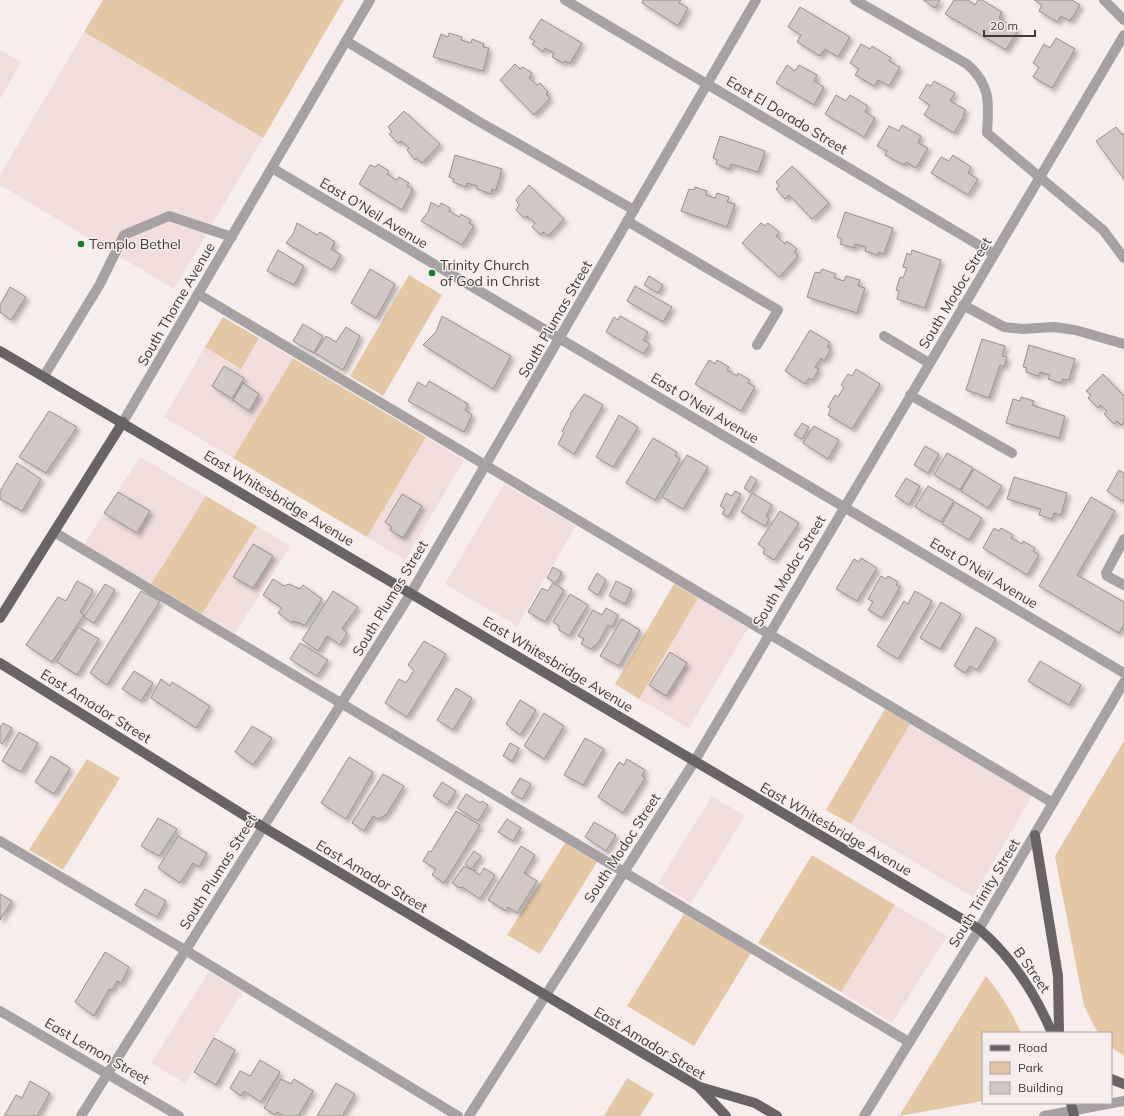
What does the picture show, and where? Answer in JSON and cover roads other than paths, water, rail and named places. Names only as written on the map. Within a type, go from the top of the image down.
[{"type":"main road","name":"East Whitesbridge Avenue","points":[[0,351],[123,422],[694,762],[979,929]]},
{"type":"main road","name":"South Thorne Avenue","points":[[0,618],[123,422]]},
{"type":"main road","name":"East Amador Street","points":[[0,663],[263,827],[698,1086],[726,1116]]},
{"type":"main road","points":[[1035,835],[1058,976],[1059,1032]]},
{"type":"main road","name":"B Street","points":[[979,929],[996,944],[1016,967],[1034,995],[1052,1032]]},
{"type":"main road","points":[[1112,1079],[1124,1084]]},
{"type":"main road","points":[[698,1086],[755,1103],[777,1116]]},
{"type":"street","name":"South Thorne Avenue","points":[[123,422],[370,0]]},
{"type":"street","name":"East El Dorado Street","points":[[565,0],[994,254]]},
{"type":"street","name":"South Plumas Street","points":[[81,1116],[412,593],[756,0]]},
{"type":"street","points":[[855,0],[967,64],[977,73],[986,87],[989,108],[987,133],[994,137],[1039,178],[1103,230],[1124,258]]},
{"type":"street","points":[[1104,0],[1124,20]]},
{"type":"street","name":"South Modoc Street","points":[[469,1116],[694,762],[1124,35]]},
{"type":"street","points":[[346,41],[478,121],[634,210]]},
{"type":"street","name":"East O'Neil Avenue","points":[[272,168],[1124,672]]},
{"type":"street","points":[[44,376],[100,284],[124,235],[169,216],[232,237]]},
{"type":"street","points":[[627,221],[778,310],[757,345]]},
{"type":"street","points":[[198,294],[486,464],[768,635],[1053,803]]},
{"type":"street","points":[[964,305],[1004,327],[1022,329],[1054,327],[1075,330],[1124,344]]},
{"type":"street","points":[[884,336],[929,363]]},
{"type":"street","points":[[910,395],[1012,453]]},
{"type":"street","points":[[54,532],[342,702],[909,1042]]},
{"type":"street","points":[[1124,539],[1106,573],[1107,576],[1124,585]]},
{"type":"street","name":"South Trinity Street","points":[[864,1116],[979,929],[1124,682]]},
{"type":"street","points":[[0,841],[185,950],[458,1116]]},
{"type":"street","name":"East Lemon Street","points":[[0,1011],[179,1116]]},
{"type":"street","points":[[1112,1103],[1124,1101]]},
{"type":"street","points":[[1044,1116],[1107,1104]]},
{"type":"place","name":"Templo Bethel","points":[[81,244]]},
{"type":"place","name":"Trinity Church of God in Christ","points":[[432,273]]}]
